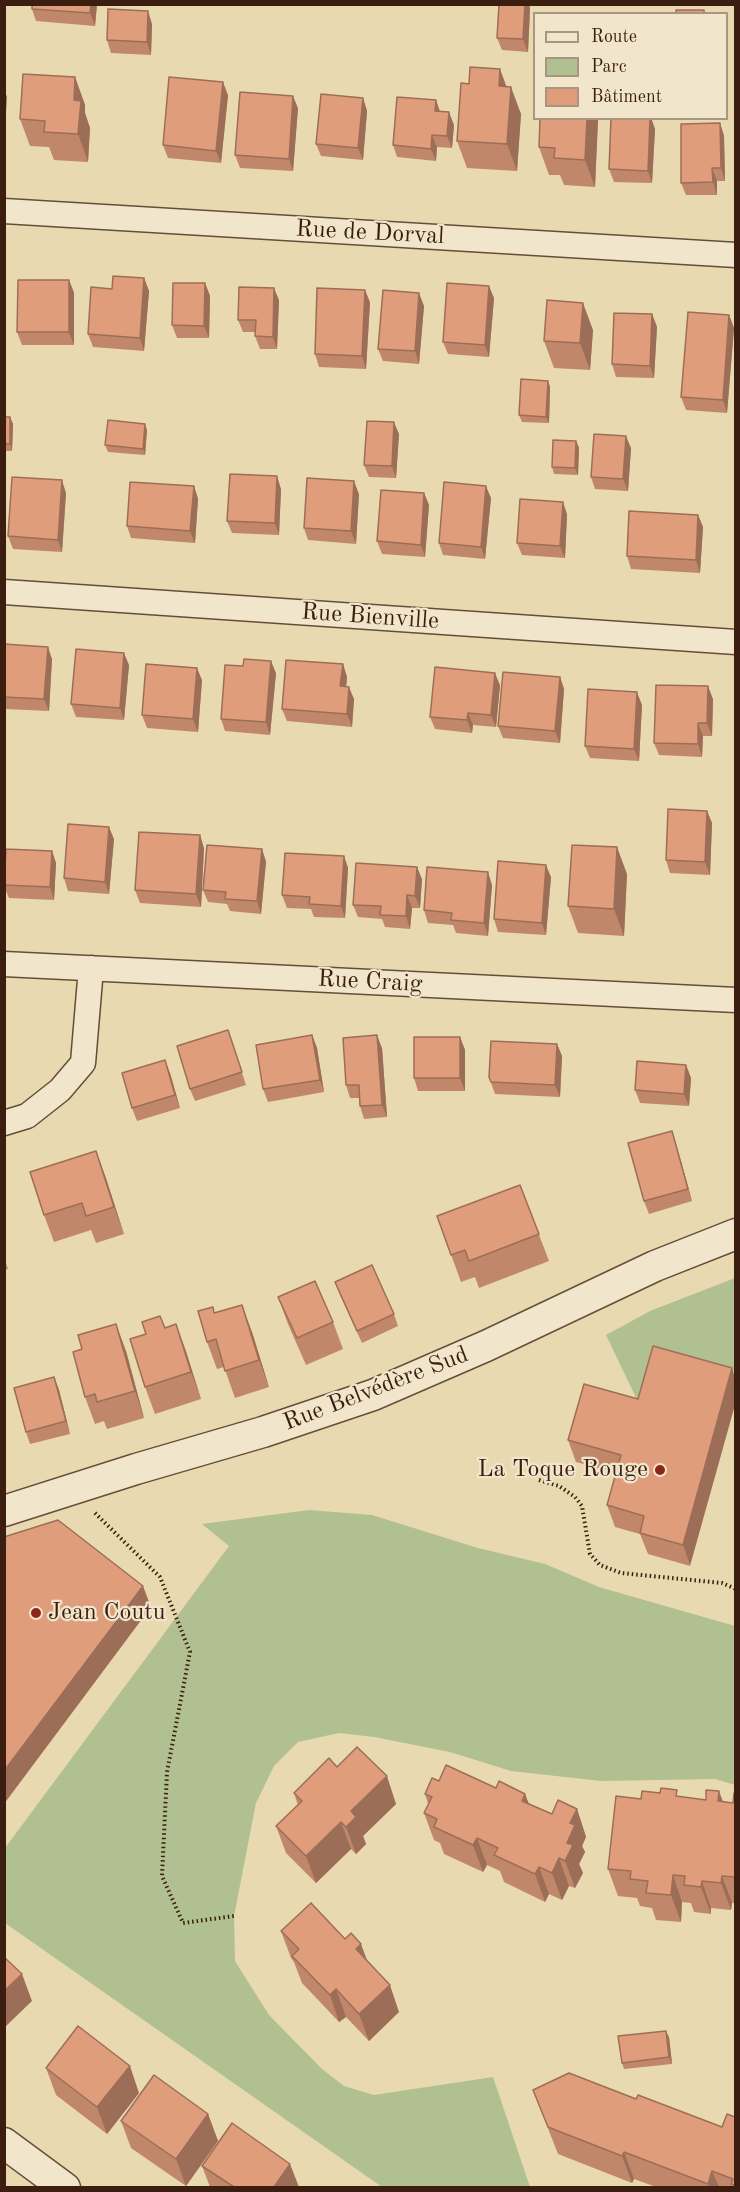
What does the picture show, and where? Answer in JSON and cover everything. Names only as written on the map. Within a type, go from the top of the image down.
[{"type":"street","name":"Rue de Dorval","points":[[4,211],[735,255]]},
{"type":"street","name":"Rue Bienville","points":[[4,592],[735,642]]},
{"type":"street","name":"Rue Craig","points":[[4,964],[735,1000]]},
{"type":"street","points":[[4,1123],[27,1116],[60,1090],[83,1063],[88,1030],[91,968]]},
{"type":"street","name":"Rue Belvédère Sud","points":[[4,1511],[263,1432],[373,1395],[486,1346],[655,1266],[735,1234]]},
{"type":"street","points":[[4,2143],[65,2187]]},
{"type":"path","points":[[539,1480],[559,1486],[575,1497],[582,1506],[590,1554],[600,1565],[621,1573],[722,1583],[735,1588]]},
{"type":"path","points":[[71,1490],[160,1577],[190,1652],[167,1772],[162,1876],[183,1923],[234,1916]]},
{"type":"green space","points":[[735,1278],[735,1380],[638,1402],[606,1335],[650,1311]]},
{"type":"green space","points":[[309,1510],[372,1515],[478,1548],[545,1564],[599,1587],[735,1626],[735,1785],[715,1779],[601,1781],[511,1771],[450,1752],[374,1737],[339,1733],[298,1742],[274,1766],[256,1803],[234,1916],[235,1961],[269,2015],[322,2069],[344,2086],[374,2095],[493,2077],[530,2187],[382,2187],[5,1923],[5,1848],[229,1546],[202,1524]]},
{"type":"building","points":[[32,4],[91,4],[90,13],[32,9]]},
{"type":"building","points":[[499,4],[525,4],[523,39],[497,38]]},
{"type":"building","points":[[108,9],[148,11],[147,42],[107,40]]},
{"type":"building","points":[[676,10],[704,10],[704,12],[676,12]]},
{"type":"building","points":[[470,67],[500,69],[499,86],[511,87],[507,144],[457,141],[461,83],[469,84]]},
{"type":"building","points":[[23,74],[75,77],[74,100],[81,101],[78,134],[44,132],[45,121],[20,119]]},
{"type":"building","points":[[169,77],[223,82],[216,151],[163,145]]},
{"type":"building","points":[[240,92],[293,96],[289,159],[235,155]]},
{"type":"building","points":[[321,94],[363,98],[358,148],[316,144]]},
{"type":"building","points":[[397,97],[436,100],[435,111],[449,112],[447,136],[432,135],[431,149],[393,145]]},
{"type":"building","points":[[540,120],[587,120],[585,160],[554,158],[555,148],[539,147]]},
{"type":"building","points":[[611,120],[650,120],[648,171],[609,169]]},
{"type":"building","points":[[720,123],[721,168],[712,168],[713,182],[681,183],[681,124]]},
{"type":"building","points":[[113,276],[144,278],[140,338],[88,334],[91,287],[112,289]]},
{"type":"building","points":[[18,280],[69,280],[69,332],[17,332]]},
{"type":"building","points":[[173,283],[205,283],[204,326],[172,325]]},
{"type":"building","points":[[447,283],[489,286],[485,345],[443,342]]},
{"type":"building","points":[[239,287],[274,288],[273,337],[255,336],[256,320],[238,320]]},
{"type":"building","points":[[317,288],[365,290],[362,356],[315,354]]},
{"type":"building","points":[[383,290],[419,293],[415,351],[378,349]]},
{"type":"building","points":[[547,300],[583,303],[580,343],[544,341]]},
{"type":"building","points":[[688,312],[729,315],[723,400],[681,397]]},
{"type":"building","points":[[614,313],[652,314],[650,366],[612,364]]},
{"type":"building","points":[[521,379],[548,381],[546,417],[519,415]]},
{"type":"building","points":[[4,417],[10,417],[10,444],[4,444]]},
{"type":"building","points":[[108,420],[145,424],[143,449],[105,445]]},
{"type":"building","points":[[367,421],[394,422],[392,466],[364,465]]},
{"type":"building","points":[[594,434],[626,436],[623,479],[591,477]]},
{"type":"building","points":[[553,440],[576,441],[575,468],[552,467]]},
{"type":"building","points":[[230,474],[277,476],[275,523],[227,521]]},
{"type":"building","points":[[12,477],[62,480],[58,540],[8,536]]},
{"type":"building","points":[[307,478],[354,481],[351,531],[304,528]]},
{"type":"building","points":[[130,482],[194,486],[190,531],[127,526]]},
{"type":"building","points":[[444,482],[486,486],[481,547],[439,543]]},
{"type":"building","points":[[381,490],[424,493],[421,545],[377,541]]},
{"type":"building","points":[[520,499],[563,502],[560,546],[517,543]]},
{"type":"building","points":[[629,511],[698,515],[696,560],[627,556]]},
{"type":"building","points":[[4,644],[48,647],[44,699],[4,697]]},
{"type":"building","points":[[76,649],[124,653],[120,708],[71,704]]},
{"type":"building","points":[[244,659],[271,661],[266,722],[221,719],[225,665],[243,666]]},
{"type":"building","points":[[286,660],[343,664],[340,686],[349,687],[347,714],[282,709]]},
{"type":"building","points":[[146,664],[197,668],[193,719],[142,715]]},
{"type":"building","points":[[435,667],[495,673],[491,715],[468,713],[467,720],[430,717]]},
{"type":"building","points":[[503,672],[560,677],[555,731],[498,726]]},
{"type":"building","points":[[656,685],[708,686],[707,723],[698,723],[698,744],[654,743]]},
{"type":"building","points":[[588,689],[637,692],[634,749],[585,746]]},
{"type":"building","points":[[668,809],[707,811],[705,862],[666,860]]},
{"type":"building","points":[[68,824],[109,827],[105,882],[64,878]]},
{"type":"building","points":[[139,832],[200,835],[196,894],[135,890]]},
{"type":"building","points":[[207,845],[262,849],[257,901],[225,899],[226,892],[203,890]]},
{"type":"building","points":[[572,845],[617,847],[614,909],[568,906]]},
{"type":"building","points":[[6,849],[52,851],[50,887],[4,885]]},
{"type":"building","points":[[285,853],[344,856],[341,906],[309,904],[310,897],[282,895]]},
{"type":"building","points":[[498,861],[546,865],[542,923],[494,919]]},
{"type":"building","points":[[356,863],[417,867],[415,896],[407,895],[406,916],[380,915],[381,906],[353,905]]},
{"type":"building","points":[[427,867],[488,872],[484,923],[451,920],[452,913],[424,910]]},
{"type":"building","points":[[228,1030],[242,1072],[190,1089],[177,1046]]},
{"type":"building","points":[[312,1035],[320,1080],[263,1089],[256,1045]]},
{"type":"building","points":[[377,1035],[382,1105],[360,1106],[359,1085],[346,1085],[343,1038]]},
{"type":"building","points":[[414,1037],[460,1037],[460,1078],[414,1078]]},
{"type":"building","points":[[491,1041],[557,1044],[555,1085],[491,1082],[489,1077]]},
{"type":"building","points":[[165,1060],[175,1095],[132,1108],[122,1073]]},
{"type":"building","points":[[637,1061],[686,1065],[684,1094],[635,1090]]},
{"type":"building","points":[[672,1131],[688,1189],[644,1201],[628,1143]]},
{"type":"building","points":[[96,1151],[114,1207],[86,1216],[82,1203],[44,1215],[30,1172]]},
{"type":"building","points":[[520,1185],[539,1234],[469,1261],[465,1250],[451,1255],[437,1216]]},
{"type":"building","points":[[372,1265],[394,1314],[357,1331],[335,1282]]},
{"type":"building","points":[[315,1281],[333,1322],[297,1338],[278,1297]]},
{"type":"building","points":[[242,1305],[259,1360],[225,1371],[216,1339],[207,1342],[198,1311],[213,1307],[214,1313]]},
{"type":"building","points":[[160,1316],[165,1328],[176,1324],[191,1372],[145,1387],[130,1339],[146,1334],[142,1322]]},
{"type":"building","points":[[116,1324],[135,1391],[97,1402],[95,1394],[85,1397],[73,1352],[82,1349],[78,1335]]},
{"type":"building","name":"La Toque Rouge","points":[[653,1346],[732,1368],[683,1545],[640,1533],[644,1516],[607,1505],[621,1455],[568,1440],[584,1384],[638,1399]]},
{"type":"building","points":[[54,1377],[66,1421],[26,1432],[14,1388]]},
{"type":"building","points":[[58,1520],[143,1586],[4,1771],[4,1537]]},
{"type":"building","points":[[357,1747],[387,1776],[351,1811],[356,1817],[346,1827],[341,1822],[306,1856],[276,1826],[302,1801],[294,1793],[329,1758],[337,1767]]},
{"type":"building","points":[[446,1765],[496,1788],[499,1781],[525,1794],[522,1801],[552,1814],[558,1800],[577,1809],[570,1823],[575,1825],[567,1843],[573,1845],[565,1861],[559,1858],[552,1873],[539,1867],[535,1874],[494,1855],[498,1848],[477,1838],[473,1845],[434,1827],[437,1819],[424,1813],[432,1797],[425,1794],[432,1778],[439,1781]]},
{"type":"building","points":[[661,1788],[677,1790],[676,1796],[706,1800],[706,1790],[719,1791],[718,1801],[733,1803],[735,1794],[735,1877],[722,1876],[721,1883],[702,1881],[701,1887],[684,1885],[685,1876],[673,1875],[671,1895],[646,1893],[648,1881],[630,1879],[631,1871],[608,1869],[616,1796],[641,1799],[642,1791],[660,1793]]},
{"type":"building","points":[[311,1903],[345,1939],[351,1933],[361,1944],[356,1949],[390,1985],[359,2014],[336,1989],[330,1995],[292,1956],[299,1949],[281,1931]]},
{"type":"building","points":[[4,1957],[22,1974],[4,1991]]},
{"type":"building","points":[[78,2026],[130,2066],[97,2107],[46,2068]]},
{"type":"building","points":[[666,2031],[669,2057],[622,2063],[618,2036]]},
{"type":"building","points":[[569,2073],[636,2099],[638,2095],[722,2127],[727,2114],[735,2117],[735,2185],[731,2184],[733,2179],[712,2171],[708,2184],[624,2152],[622,2156],[548,2127],[533,2090]]},
{"type":"building","points":[[154,2075],[208,2114],[176,2159],[121,2121]]},
{"type":"building","points":[[232,2123],[290,2164],[274,2187],[234,2187],[202,2166]]},
{"type":"place","name":"La Toque Rouge","points":[[660,1470]]},
{"type":"place","name":"Jean Coutu","points":[[36,1613]]}]
